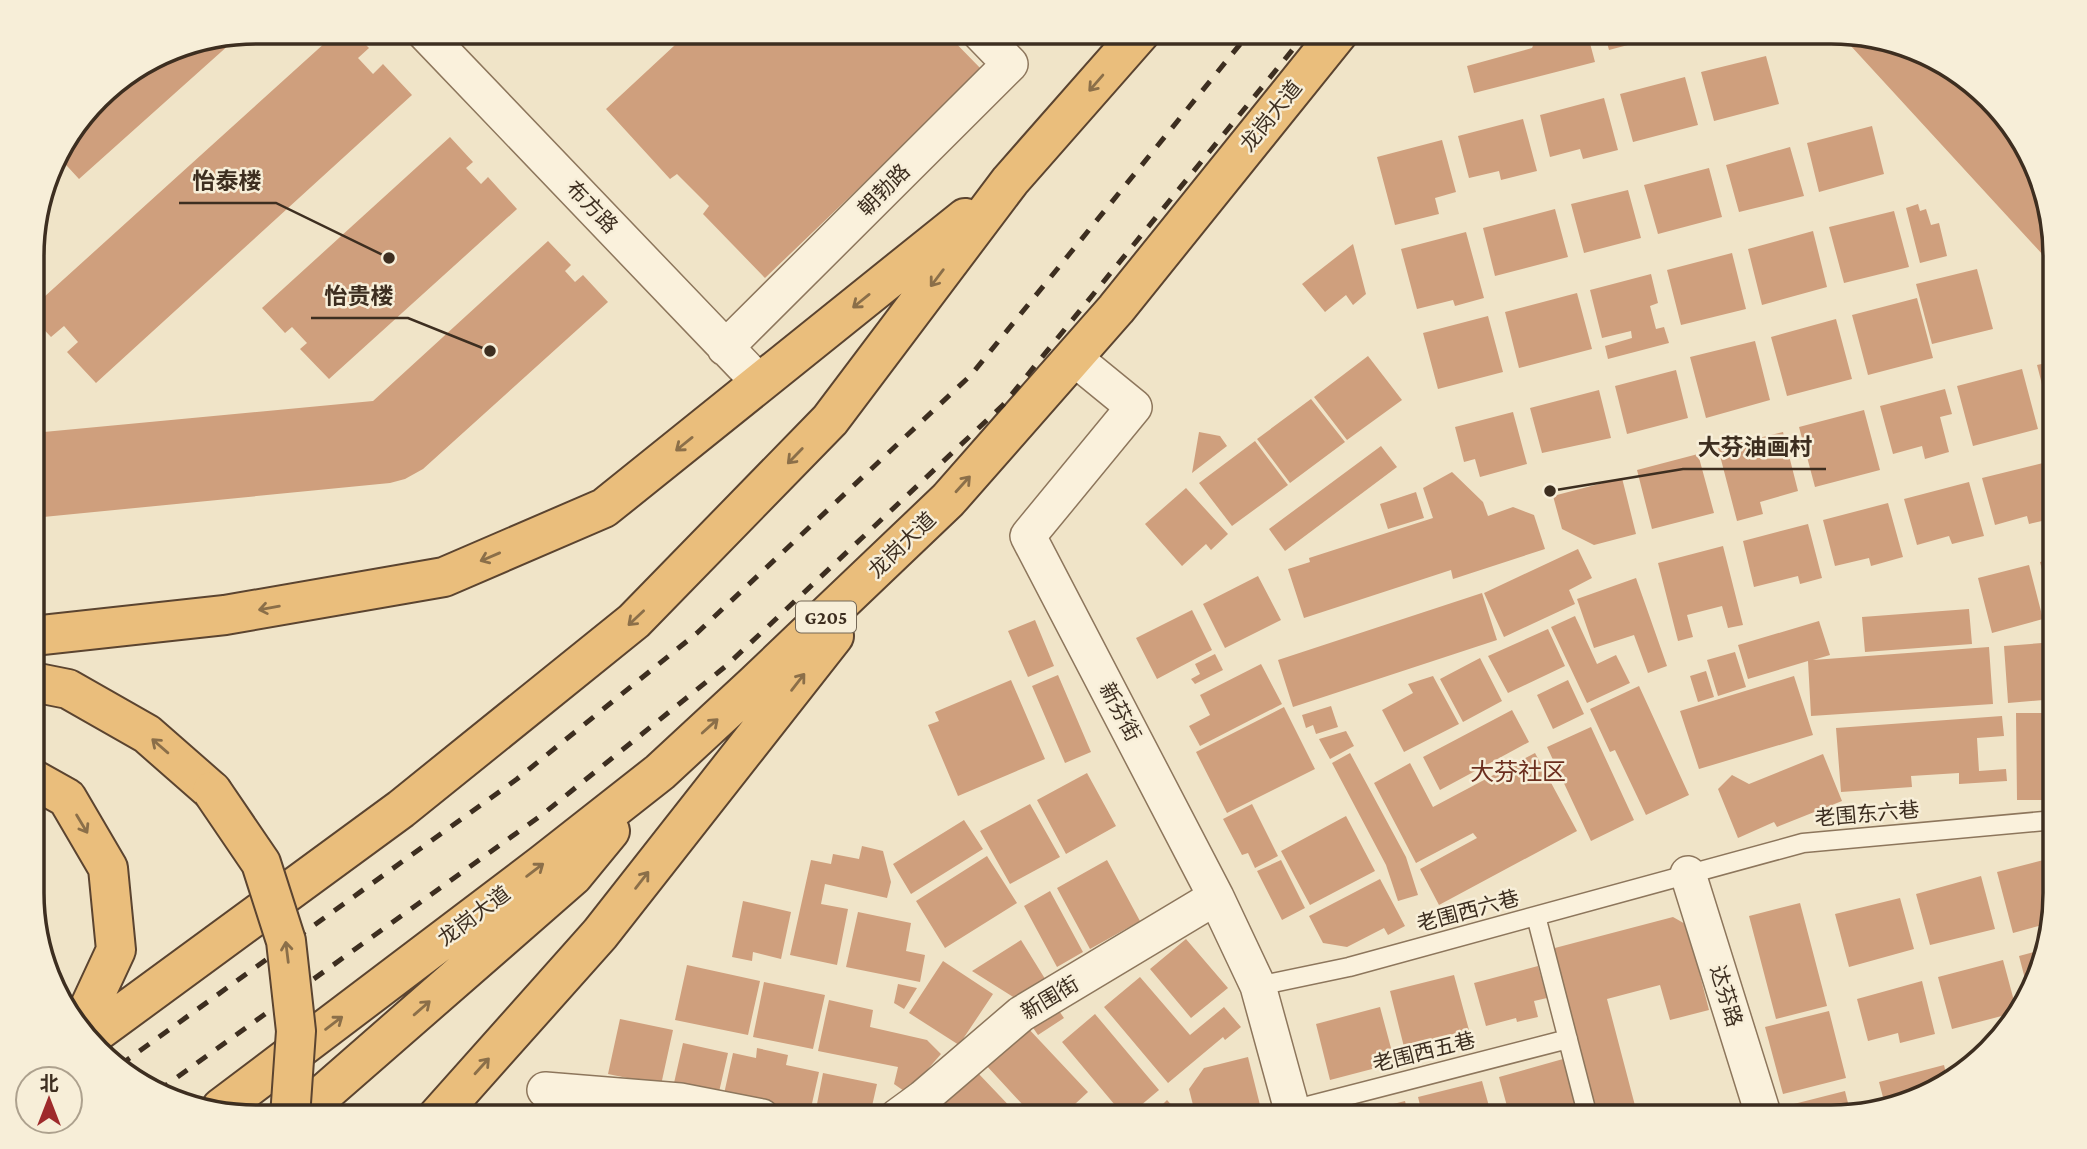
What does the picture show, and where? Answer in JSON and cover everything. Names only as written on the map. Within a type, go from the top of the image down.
[{"type":"highway","points":[[97,1032],[401,809],[634,621],[830,420],[1010,181],[1130,44]]},
{"type":"highway","name":"龙岗大道","points":[[228,1103],[660,772],[920,527],[948,500],[1116,309],[1329,44]]},
{"type":"highway","points":[[44,635],[225,615],[444,577],[604,508],[1010,181]]},
{"type":"highway","points":[[448,1105],[600,934],[920,527]]},
{"type":"highway","points":[[44,684],[68,689],[147,734],[212,791],[261,863],[286,941],[296,1031],[291,1105]]},
{"type":"highway","points":[[312,1105],[573,876],[660,772]]},
{"type":"highway","points":[[44,785],[67,798],[108,868],[116,950],[83,1016]]},
{"type":"street","name":"布方路","points":[[435,44],[760,383]]},
{"type":"street","name":"朝勃路","points":[[725,348],[1010,64],[991,44]]},
{"type":"street","name":"新芬街","points":[[1074,358],[1134,407],[1028,536],[1216,897],[1258,986],[1291,1105]]},
{"type":"street","name":"达芬路","points":[[1688,874],[1760,1105]]},
{"type":"street","name":"新围街","points":[[911,1105],[1021,1014],[1216,897]]},
{"type":"street","points":[[545,1090],[700,1105]]},
{"type":"lane","name":"老围东六巷","points":[[1688,874],[1803,843],[2043,821]]},
{"type":"lane","name":"老围西六巷","points":[[1258,986],[1349,967],[1688,874]]},
{"type":"lane","points":[[1536,916],[1585,1105]]},
{"type":"lane","name":"老围西五巷","points":[[1323,1105],[1568,1039]]},
{"type":"building","points":[[324,44],[365,44],[369,48],[358,58],[373,74],[383,64],[412,95],[96,383],[67,352],[78,342],[64,326],[51,337],[44,330],[44,297]]},
{"type":"building","points":[[676,44],[957,44],[982,70],[765,278],[703,214],[709,206],[677,174],[670,179],[606,109]]},
{"type":"building","points":[[1534,44],[1590,44],[1595,62],[1474,93],[1467,66],[1532,48]]},
{"type":"building","points":[[1607,44],[1632,44],[1609,50]]},
{"type":"building","points":[[1850,45],[1886,51],[1937,72],[1960,88],[1991,116],[2021,162],[2032,188],[2039,215],[2043,255]]},
{"type":"building","points":[[228,46],[79,179],[65,164],[88,127],[116,96],[162,66],[201,51]]},
{"type":"building","points":[[1766,56],[1779,104],[1714,121],[1701,72]]},
{"type":"building","points":[[1685,77],[1698,125],[1633,142],[1620,94]]},
{"type":"building","points":[[1604,98],[1618,150],[1583,159],[1580,149],[1550,157],[1540,115]]},
{"type":"building","points":[[1523,119],[1537,171],[1501,180],[1499,171],[1469,178],[1458,136]]},
{"type":"building","points":[[1872,126],[1884,174],[1819,192],[1807,143]]},
{"type":"building","points":[[450,137],[473,162],[466,168],[481,184],[488,177],[517,209],[329,379],[300,349],[307,343],[292,327],[285,333],[262,308]]},
{"type":"building","points":[[1442,140],[1456,192],[1435,198],[1439,214],[1395,225],[1377,157]]},
{"type":"building","points":[[1790,147],[1804,196],[1739,212],[1726,165]]},
{"type":"building","points":[[1709,168],[1722,217],[1658,234],[1644,185]]},
{"type":"building","points":[[1628,190],[1641,238],[1584,253],[1571,204]]},
{"type":"building","points":[[1918,204],[1920,211],[1926,209],[1931,225],[1939,223],[1947,256],[1920,263],[1906,208]]},
{"type":"building","points":[[1555,209],[1568,257],[1495,276],[1483,228]]},
{"type":"building","points":[[1894,211],[1909,267],[1844,283],[1829,227]]},
{"type":"building","points":[[1813,231],[1827,287],[1762,305],[1748,249]]},
{"type":"building","points":[[1466,232],[1484,298],[1455,306],[1453,300],[1417,309],[1401,249]]},
{"type":"building","points":[[548,241],[571,265],[565,271],[575,282],[583,275],[608,302],[423,469],[405,479],[390,483],[44,517],[44,432],[373,401]]},
{"type":"building","points":[[1353,244],[1366,294],[1353,305],[1346,295],[1325,312],[1302,284]]},
{"type":"building","points":[[1732,253],[1746,309],[1681,325],[1667,270]]},
{"type":"building","points":[[1977,269],[1993,329],[1932,344],[1916,284]]},
{"type":"building","points":[[1651,274],[1658,303],[1650,306],[1656,329],[1664,327],[1669,343],[1608,359],[1605,346],[1632,338],[1631,331],[1602,338],[1590,290]]},
{"type":"building","points":[[1577,293],[1592,349],[1519,368],[1505,312]]},
{"type":"building","points":[[1917,298],[1933,358],[1868,375],[1852,315]]},
{"type":"building","points":[[1488,316],[1503,372],[1438,389],[1423,333]]},
{"type":"building","points":[[1836,319],[1852,379],[1787,396],[1771,337]]},
{"type":"building","points":[[1755,341],[1770,400],[1706,418],[1690,357]]},
{"type":"building","points":[[1368,356],[1402,400],[1347,440],[1314,397]]},
{"type":"building","points":[[2043,364],[2043,388],[2037,365]]},
{"type":"building","points":[[2022,369],[2038,429],[1973,446],[1957,386]]},
{"type":"building","points":[[1676,370],[1688,418],[1627,434],[1615,386]]},
{"type":"building","points":[[1945,389],[1952,414],[1940,417],[1949,452],[1925,459],[1922,446],[1893,454],[1880,406]]},
{"type":"building","points":[[1599,390],[1611,438],[1542,453],[1530,408]]},
{"type":"building","points":[[1311,399],[1345,442],[1290,483],[1257,439]]},
{"type":"building","points":[[1864,410],[1880,470],[1815,487],[1799,427]]},
{"type":"building","points":[[1513,412],[1527,464],[1480,477],[1475,459],[1464,462],[1455,427]]},
{"type":"building","points":[[1199,432],[1220,436],[1227,446],[1192,473]]},
{"type":"building","points":[[1783,432],[1798,491],[1760,502],[1763,514],[1737,521],[1718,448]]},
{"type":"building","points":[[1255,441],[1288,485],[1232,526],[1199,483]]},
{"type":"building","points":[[1381,446],[1397,467],[1285,551],[1269,529]]},
{"type":"building","points":[[1698,454],[1714,513],[1652,529],[1637,470]]},
{"type":"building","points":[[2043,463],[2043,521],[2029,524],[2027,516],[1995,525],[1982,478]]},
{"type":"building","points":[[1452,472],[1483,502],[1488,516],[1513,507],[1534,515],[1545,549],[1453,579],[1451,570],[1304,618],[1288,569],[1310,562],[1309,558],[1433,518],[1423,488]]},
{"type":"building","points":[[1622,478],[1636,534],[1594,545],[1562,529],[1553,496]]},
{"type":"building","points":[[1969,482],[1984,536],[1952,544],[1949,536],[1917,545],[1904,499]]},
{"type":"building","points":[[1186,488],[1228,534],[1211,550],[1206,544],[1182,566],[1145,524]]},
{"type":"building","points":[[1416,492],[1424,518],[1388,529],[1380,504]]},
{"type":"building","points":[[1888,503],[1903,557],[1871,566],[1869,558],[1835,566],[1823,520]]},
{"type":"building","points":[[1808,524],[1822,578],[1800,584],[1798,576],[1754,587],[1743,541]]},
{"type":"building","points":[[1723,546],[1743,625],[1728,628],[1722,606],[1687,615],[1693,637],[1678,641],[1658,563]]},
{"type":"building","points":[[1578,549],[1592,578],[1569,590],[1575,604],[1504,637],[1484,593]]},
{"type":"building","points":[[2029,565],[2043,619],[1992,633],[1978,578]]},
{"type":"building","points":[[1258,576],[1281,620],[1225,648],[1203,604]]},
{"type":"building","points":[[1636,578],[1667,666],[1648,673],[1634,635],[1594,648],[1577,599]]},
{"type":"building","points":[[1482,593],[1497,640],[1293,707],[1278,660]]},
{"type":"building","points":[[1969,609],[1972,644],[1865,652],[1862,617]]},
{"type":"building","points":[[1192,610],[1212,650],[1157,679],[1136,638]]},
{"type":"building","points":[[1575,616],[1597,664],[1616,655],[1630,683],[1587,703],[1551,627]]},
{"type":"building","points":[[1035,620],[1054,666],[1028,677],[1008,631]]},
{"type":"building","points":[[1819,621],[1830,655],[1813,660],[1989,647],[1993,704],[1811,716],[1808,661],[1748,679],[1738,645]]},
{"type":"building","points":[[1548,629],[1565,666],[1508,693],[1488,656]]},
{"type":"building","points":[[2043,643],[2043,700],[2008,703],[2004,646]]},
{"type":"building","points":[[1735,652],[1746,687],[1718,696],[1707,660]]},
{"type":"building","points":[[1215,654],[1223,670],[1195,684],[1191,679],[1200,674],[1195,664]]},
{"type":"building","points":[[1480,658],[1502,701],[1463,722],[1440,679]]},
{"type":"building","points":[[1261,664],[1282,704],[1200,746],[1189,726],[1210,715],[1200,695]]},
{"type":"building","points":[[1706,671],[1714,697],[1698,702],[1690,676]]},
{"type":"building","points":[[1058,675],[1091,752],[1065,763],[1032,686]]},
{"type":"building","points":[[1433,676],[1459,724],[1404,752],[1382,710],[1413,693],[1408,684]]},
{"type":"building","points":[[1794,676],[1813,735],[1699,769],[1680,711]]},
{"type":"building","points":[[1011,680],[1045,759],[958,796],[928,725],[939,721],[935,712]]},
{"type":"building","points":[[1568,680],[1584,714],[1553,729],[1537,695]]},
{"type":"building","points":[[1639,686],[1689,795],[1646,815],[1615,750],[1610,752],[1590,709]]},
{"type":"building","points":[[1331,706],[1338,727],[1316,734],[1313,725],[1306,728],[1302,715]]},
{"type":"building","points":[[1284,707],[1315,769],[1227,813],[1196,752]]},
{"type":"building","points":[[1512,710],[1529,742],[1440,790],[1423,757]]},
{"type":"building","points":[[2016,713],[2043,713],[2043,800],[2017,800]]},
{"type":"building","points":[[2002,716],[2004,736],[1977,738],[1979,771],[2006,769],[2007,781],[1959,784],[1959,773],[1911,776],[1912,787],[1841,792],[1836,728]]},
{"type":"building","points":[[1591,727],[1634,820],[1591,841],[1547,747]]},
{"type":"building","points":[[1346,731],[1354,746],[1330,759],[1319,739]]},
{"type":"building","points":[[1350,753],[1406,857],[1418,895],[1398,901],[1386,865],[1332,763]]},
{"type":"building","points":[[1535,753],[1577,831],[1439,905],[1420,869],[1477,838],[1473,833],[1416,863],[1374,783],[1410,763],[1433,807]]},
{"type":"building","points":[[1823,754],[1842,801],[1777,827],[1774,822],[1738,838],[1718,789],[1732,775],[1749,784]]},
{"type":"building","points":[[1087,773],[1116,826],[1066,854],[1037,800]]},
{"type":"building","points":[[1030,804],[1060,857],[1010,884],[980,831]]},
{"type":"building","points":[[1252,804],[1278,856],[1255,868],[1248,853],[1242,855],[1223,819]]},
{"type":"building","points":[[1346,816],[1375,871],[1310,905],[1281,851]]},
{"type":"building","points":[[964,820],[983,849],[911,894],[893,864]]},
{"type":"building","points":[[862,846],[883,851],[891,882],[887,898],[825,884],[821,904],[848,909],[837,965],[790,955],[811,860],[831,864],[833,854],[859,859]]},
{"type":"building","points":[[987,856],[1017,903],[945,948],[916,901]]},
{"type":"building","points":[[1107,860],[1140,921],[1090,949],[1057,888]]},
{"type":"building","points":[[1281,860],[1305,908],[1282,920],[1257,871]]},
{"type":"building","points":[[2043,860],[2040,926],[2013,933],[1997,872]]},
{"type":"building","points":[[1981,876],[1995,929],[1930,945],[1916,894]]},
{"type":"building","points":[[1380,879],[1405,926],[1388,935],[1384,928],[1347,947],[1323,943],[1309,916]]},
{"type":"building","points":[[1050,891],[1083,952],[1057,967],[1024,906]]},
{"type":"building","points":[[1900,898],[1914,949],[1849,967],[1835,914]]},
{"type":"building","points":[[743,901],[791,912],[781,959],[753,952],[752,961],[732,957]]},
{"type":"building","points":[[1800,903],[1827,1006],[1776,1019],[1749,916]]},
{"type":"building","points":[[858,912],[911,923],[906,951],[925,955],[920,982],[846,967]]},
{"type":"building","points":[[1673,917],[1687,925],[1709,1010],[1670,1020],[1660,985],[1607,999],[1635,1105],[1593,1105],[1551,949]]},
{"type":"building","points":[[1186,939],[1228,988],[1191,1018],[1150,969]]},
{"type":"building","points":[[1021,940],[1047,982],[1018,1000],[972,971]]},
{"type":"building","points":[[2035,952],[2025,978],[2019,956]]},
{"type":"building","points":[[2003,960],[2014,1001],[2004,1016],[1952,1029],[1938,977]]},
{"type":"building","points":[[943,961],[993,994],[959,1045],[909,1013]]},
{"type":"building","points":[[687,965],[760,981],[748,1035],[675,1020]]},
{"type":"building","points":[[1538,966],[1547,998],[1534,1001],[1538,1017],[1517,1022],[1516,1018],[1486,1026],[1474,983]]},
{"type":"building","points":[[1454,975],[1469,1030],[1404,1047],[1390,991]]},
{"type":"building","points":[[1140,977],[1190,1035],[1224,1007],[1241,1027],[1225,1040],[1223,1037],[1168,1083],[1104,1007]]},
{"type":"building","points":[[1922,981],[1935,1034],[1900,1043],[1898,1033],[1868,1041],[1857,999]]},
{"type":"building","points":[[764,982],[825,995],[813,1049],[753,1037]]},
{"type":"building","points":[[898,984],[917,988],[904,1009],[894,1003]]},
{"type":"building","points":[[829,1000],[873,1010],[870,1027],[927,1040],[941,1054],[907,1093],[894,1084],[898,1067],[818,1051]]},
{"type":"building","points":[[1055,1005],[1064,1018],[1038,1035],[1029,1022]]},
{"type":"building","points":[[1380,1007],[1395,1063],[1330,1080],[1316,1024]]},
{"type":"building","points":[[1829,1011],[1846,1078],[1783,1094],[1765,1027]]},
{"type":"building","points":[[1095,1014],[1159,1090],[1141,1105],[1115,1105],[1062,1042]]},
{"type":"building","points":[[620,1019],[673,1030],[661,1085],[608,1074]]},
{"type":"building","points":[[1026,1026],[1088,1092],[1074,1105],[1023,1105],[985,1064]]},
{"type":"building","points":[[683,1043],[728,1053],[719,1092],[674,1083]]},
{"type":"building","points":[[757,1048],[788,1055],[786,1065],[819,1072],[812,1105],[751,1105],[724,1094],[733,1053],[756,1058]]},
{"type":"building","points":[[1248,1057],[1260,1105],[1193,1105],[1189,1089],[1204,1068]]},
{"type":"building","points":[[1563,1059],[1575,1105],[1507,1105],[1499,1077]]},
{"type":"building","points":[[1944,1065],[1945,1071],[1912,1089],[1883,1098],[1879,1082]]},
{"type":"building","points":[[977,1072],[1009,1105],[947,1105],[944,1102]]},
{"type":"building","points":[[823,1073],[877,1084],[872,1105],[817,1104]]},
{"type":"building","points":[[1482,1081],[1489,1105],[1420,1105],[1418,1097]]},
{"type":"building","points":[[1845,1091],[1848,1105],[1845,1105],[1790,1105]]},
{"type":"building","points":[[1405,1101],[1406,1105],[1389,1105]]},
{"type":"railway","points":[[126,1060],[517,779],[697,633],[971,375],[1240,44]]},
{"type":"railway","points":[[166,1085],[543,814],[726,666],[1003,405],[1297,44]]},
{"type":"place","name":"怡泰楼","points":[[389,258]]},
{"type":"place","name":"怡贵楼","points":[[490,351]]},
{"type":"place","name":"大芬油画村","points":[[1550,491]]},
{"type":"district","name":"大芬社区","points":[[1518,772]]}]
